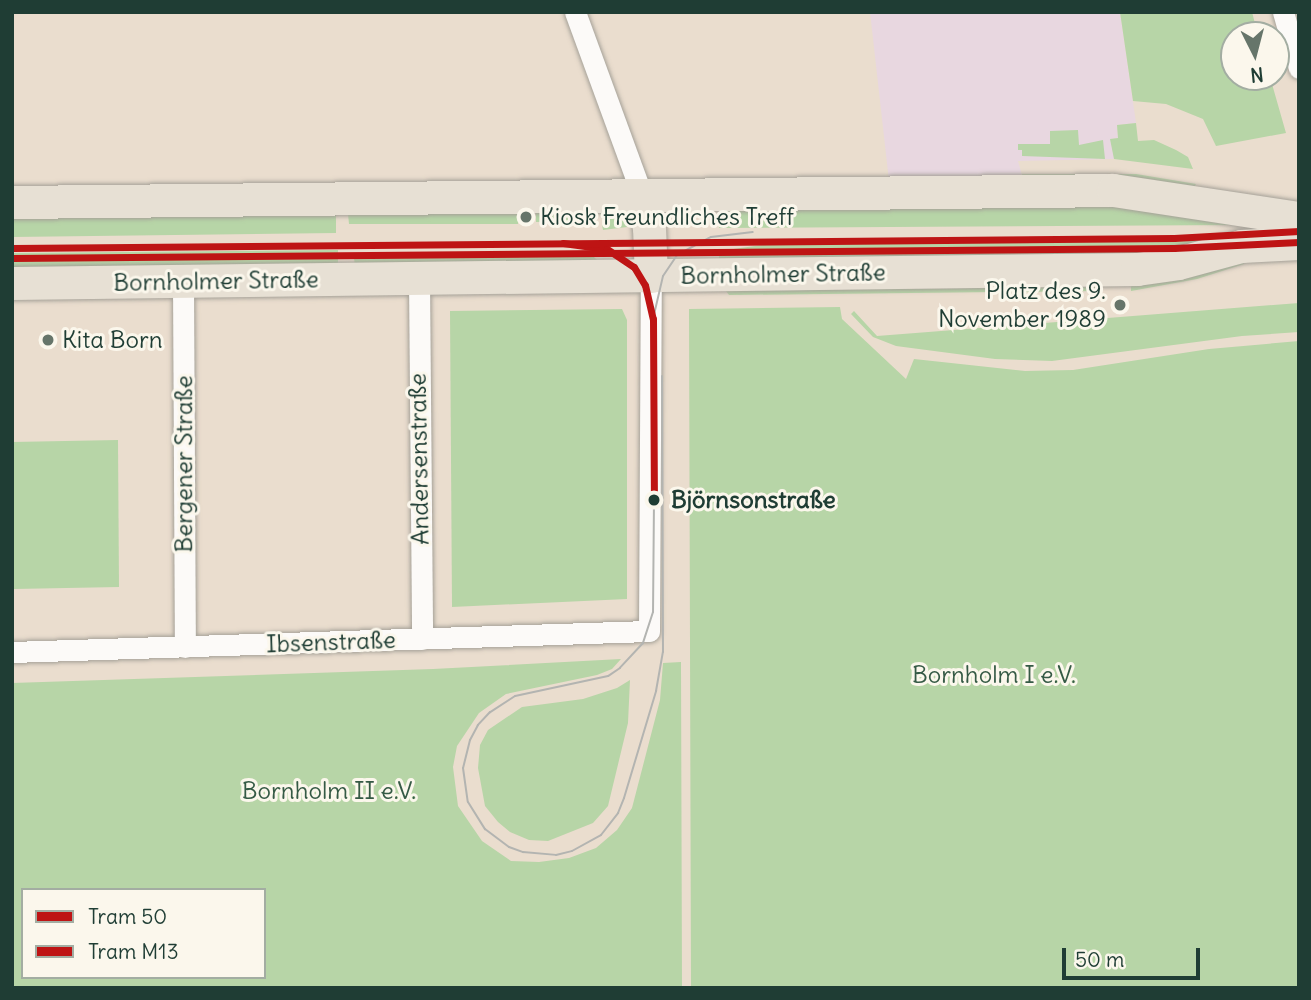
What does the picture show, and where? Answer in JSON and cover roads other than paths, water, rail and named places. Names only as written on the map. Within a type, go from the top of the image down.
[{"type":"main road","name":"Bornholmer Straße","points":[[12,202],[1113,190],[1292,230]]},
{"type":"main road","points":[[642,195],[649,227],[651,276]]},
{"type":"main road","name":"Bornholmer Straße","points":[[12,283],[1137,269],[1178,263],[1292,230]]},
{"type":"street","points":[[575,12],[642,195]]},
{"type":"street","points":[[1283,12],[1299,68]]},
{"type":"street","name":"Ibsenstraße","points":[[12,652],[649,631],[651,276]]},
{"type":"street","name":"Andersenstraße","points":[[419,279],[422,639]]},
{"type":"street","name":"Bergener Straße","points":[[183,281],[185,647]]},
{"type":"tram line","name":"50","points":[[12,248],[1174,238],[1299,231]]},
{"type":"tram line","points":[[653,319],[663,276],[677,255],[711,237],[753,232]]},
{"type":"tram line","name":"M13","points":[[12,258],[1174,248],[1299,242]]},
{"type":"tram line","name":"50","points":[[563,243],[607,249],[634,267],[645,285],[653,319],[654,500]]},
{"type":"tram line","points":[[654,500],[653,612],[643,643],[620,668],[608,676],[515,696],[490,712],[478,725],[470,740],[463,768],[468,802],[485,829],[509,847],[523,852],[556,855],[572,851],[601,835],[618,813],[624,798],[656,691],[663,652],[662,376]]},
{"type":"place","name":"Kiosk Freundliches Treff","points":[[526,217]]},
{"type":"place","name":"Platz des 9. November 1989","points":[[1120,305]]},
{"type":"place","name":"Kita Born","points":[[48,340]]},
{"type":"place","name":"Björnsonstraße","points":[[654,500]]},
{"type":"park label","name":"Bornholm I e.V.","points":[[994,675]]},
{"type":"park label","name":"Bornholm II e.V.","points":[[329,791]]}]
